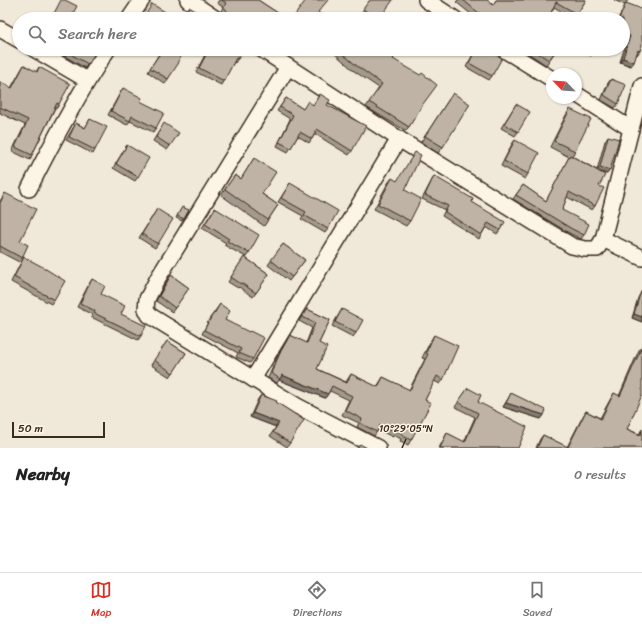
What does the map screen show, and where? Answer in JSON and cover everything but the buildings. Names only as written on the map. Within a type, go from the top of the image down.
[{"type":"street","points":[[134,12],[142,0]]},
{"type":"street","points":[[188,0],[206,12]]},
{"type":"street","points":[[426,0],[444,12]]},
{"type":"street","points":[[0,29],[12,36]]},
{"type":"street","points":[[46,56],[87,80]]},
{"type":"street","points":[[29,189],[63,120],[103,56]]},
{"type":"street","points":[[272,56],[398,139],[572,246],[585,249],[597,249],[603,239],[642,86]]},
{"type":"street","points":[[514,56],[546,75]]},
{"type":"street","points":[[288,67],[158,278],[148,299],[146,309],[149,315],[297,406],[378,448]]},
{"type":"street","points":[[582,98],[631,129]]},
{"type":"street","points":[[253,379],[398,139]]},
{"type":"street","points":[[603,239],[642,258]]}]
